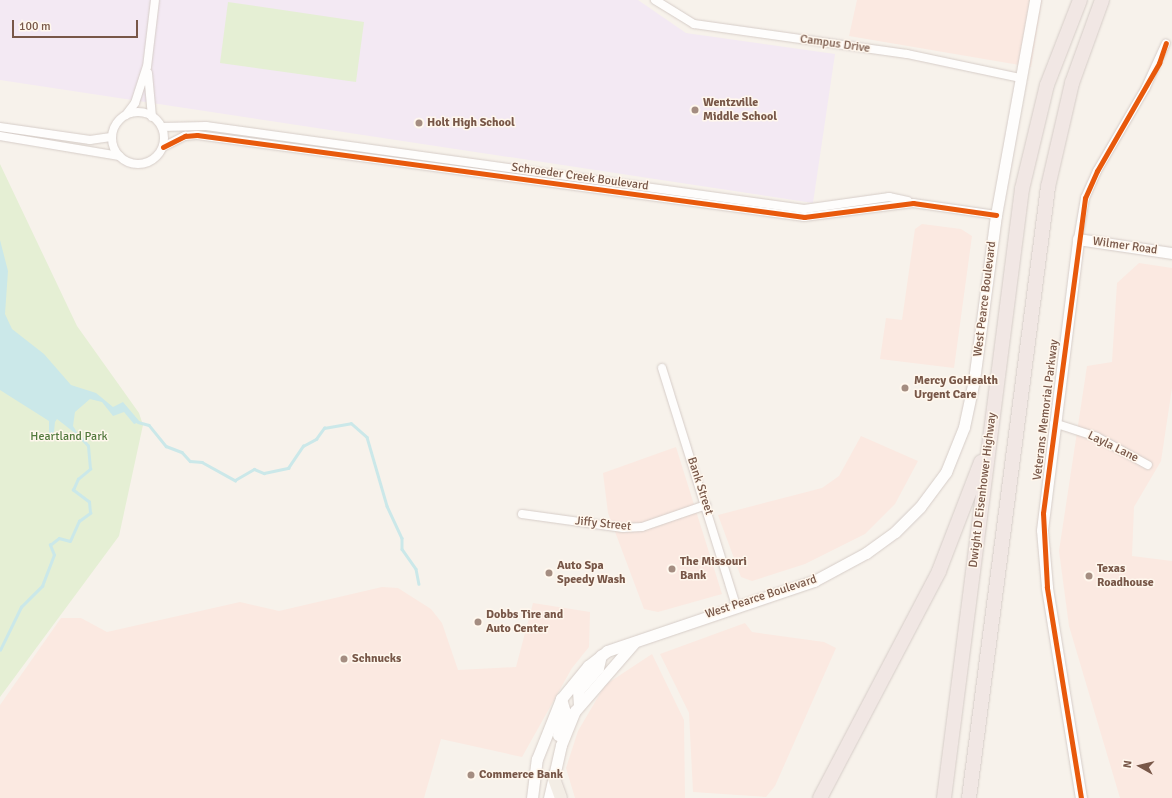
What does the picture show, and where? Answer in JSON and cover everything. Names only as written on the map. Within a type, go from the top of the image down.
[{"type":"highway","name":"Dwight D Eisenhower Highway","points":[[944,798],[991,433],[1031,144],[1047,85],[1080,0]]},
{"type":"highway","name":"Dwight D Eisenhower Highway","points":[[969,798],[993,600],[1048,187],[1072,83],[1102,0]]},
{"type":"highway","points":[[821,797],[939,571],[991,433]]},
{"type":"highway","points":[[978,798],[997,630],[993,600]]},
{"type":"main road","name":"West Pearce Boulevard","points":[[532,798],[537,759],[561,699],[601,656],[736,605],[814,581],[866,553],[920,507],[946,472],[964,427],[974,380],[996,214],[1035,0]]},
{"type":"main road","name":"Wilmer Road","points":[[1078,240],[1172,253]]},
{"type":"main road","name":"Veterans Memorial Parkway","points":[[1078,240],[1042,530],[1047,587],[1081,798]]},
{"type":"main road","name":"West Pearce Boulevard","points":[[549,798],[554,772],[568,727],[579,705],[634,643]]},
{"type":"main road","points":[[579,705],[578,691],[598,668],[601,656]]},
{"type":"main road","points":[[561,699],[565,712],[551,761],[561,798]]},
{"type":"street","points":[[0,136],[119,156],[140,164],[157,156],[163,147],[162,127],[152,117],[148,67],[155,0]]},
{"type":"street","name":"Campus Drive","points":[[655,0],[694,24],[907,54],[1020,78]]},
{"type":"street","name":"Veterans Memorial Parkway","points":[[1078,240],[1085,198],[1097,171],[1146,88],[1166,43]]},
{"type":"street","points":[[119,156],[111,137],[117,122],[126,115],[135,103],[148,67]]},
{"type":"street","points":[[126,115],[152,117]]},
{"type":"street","points":[[0,126],[90,140],[111,137]]},
{"type":"street","name":"Schroeder Creek Boulevard","points":[[162,127],[206,126],[804,210],[857,205]]},
{"type":"street","name":"Schroeder Creek Boulevard","points":[[163,147],[185,136],[197,135],[786,216],[820,216],[889,197],[913,203],[996,214]]},
{"type":"street","name":"Bank Street","points":[[662,368],[736,605]]},
{"type":"street","name":"Layla Lane","points":[[1054,424],[1097,437],[1148,464]]},
{"type":"street","name":"Jiffy Street","points":[[522,514],[622,528],[642,527],[706,505]]},
{"type":"shaded area","name":"Holt High School","points":[[0,0],[638,0],[686,33],[835,54],[813,203],[0,80]]},
{"type":"shaded area","points":[[857,0],[1042,0],[1031,67],[849,36]]},
{"type":"shaded area","points":[[922,224],[961,229],[972,236],[954,368],[880,359],[886,318],[902,320],[915,229]]},
{"type":"shaded area","points":[[1139,263],[1172,268],[1172,388],[1161,461],[1134,507],[1132,556],[1172,561],[1172,798],[1120,798],[1069,626],[1059,551],[1087,366],[1112,362],[1117,283]]},
{"type":"shaded area","points":[[861,436],[918,461],[895,504],[865,534],[805,564],[752,581],[741,577],[718,515],[822,488],[839,476]]},
{"type":"shaded area","points":[[676,447],[722,594],[658,612],[644,609],[608,513],[603,473]]},
{"type":"shaded area","points":[[382,587],[398,588],[431,609],[442,623],[458,670],[516,667],[533,603],[590,612],[589,647],[572,668],[522,757],[441,739],[424,798],[0,798],[0,705],[61,618],[81,618],[107,632],[240,602],[279,611]]},
{"type":"shaded area","points":[[745,623],[752,632],[824,642],[836,648],[775,786],[766,797],[693,792],[689,713],[660,654]]},
{"type":"shaded area","points":[[652,654],[684,720],[685,798],[575,798],[566,768],[578,731],[605,685]]},
{"type":"green space","points":[[228,2],[364,22],[356,82],[220,63]]},
{"type":"green space","name":"Heartland Park","points":[[0,164],[77,326],[139,413],[143,425],[119,536],[0,697]]},
{"type":"water","points":[[0,240],[8,271],[5,314],[12,329],[44,354],[71,385],[96,393],[113,407],[123,402],[140,422],[134,424],[124,412],[113,416],[102,402],[90,399],[75,412],[73,426],[80,437],[57,419],[55,422],[54,432],[49,440],[49,421],[0,390]]},
{"type":"waterway","points":[[138,422],[149,425],[166,446],[182,452],[190,461],[202,462],[235,480],[254,469],[264,473],[288,468],[303,446],[316,439],[324,428],[351,423],[367,437],[387,506],[402,538],[402,549],[416,569],[419,584]]},
{"type":"waterway","points":[[0,650],[21,607],[42,586],[54,555],[50,545],[59,538],[70,541],[79,521],[90,513],[89,502],[73,490],[78,479],[90,469],[88,446],[80,437]]},
{"type":"cycle path","points":[[1081,798],[1047,587],[1043,513],[1085,198],[1097,171],[1159,63],[1166,43]]},
{"type":"cycle path","points":[[163,147],[185,136],[197,135],[804,217],[913,203],[996,215]]},
{"type":"place","name":"Wentzville Middle School","points":[[695,110]]},
{"type":"place","name":"Holt High School","points":[[419,123]]},
{"type":"place","name":"Mercy GoHealth Urgent Care","points":[[905,388]]},
{"type":"place","name":"The Missouri Bank","points":[[672,569]]},
{"type":"place","name":"Auto Spa Speedy Wash","points":[[549,573]]},
{"type":"place","name":"Texas Roadhouse","points":[[1089,576]]},
{"type":"place","name":"Dobbs Tire and Auto Center","points":[[478,622]]},
{"type":"place","name":"Schnucks","points":[[344,659]]},
{"type":"place","name":"Commerce Bank","points":[[471,775]]}]
